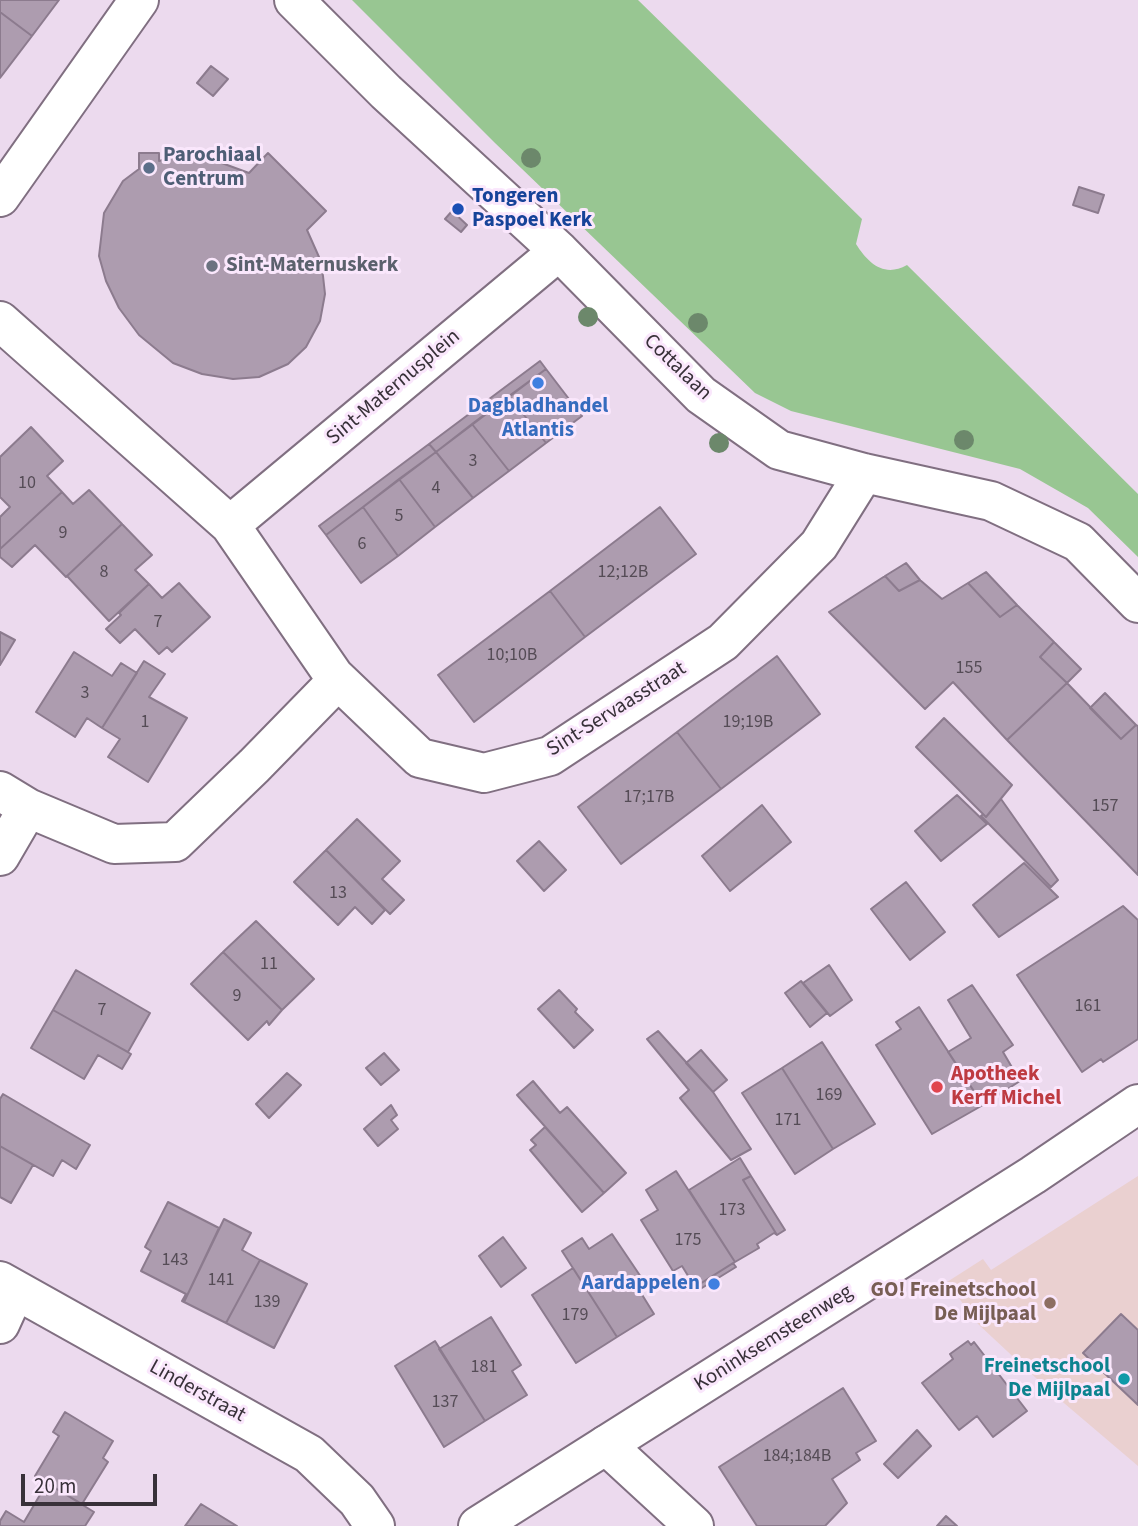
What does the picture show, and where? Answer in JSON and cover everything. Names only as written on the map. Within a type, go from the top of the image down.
[{"type":"street","points":[[0,197],[139,0]]},
{"type":"street","name":"Cottalaan","points":[[294,0],[386,92],[559,251],[701,395],[779,450],[864,474],[991,501],[1078,542],[1138,603]]},
{"type":"street","name":"Sint-Maternusplein","points":[[230,525],[559,251]]},
{"type":"street","points":[[0,321],[230,525],[337,681],[175,842],[114,844],[14,800],[0,856]]},
{"type":"street","name":"Sint-Servaasstraat","points":[[337,681],[420,758],[484,773],[550,756],[723,642],[819,545],[864,474]]},
{"type":"street","name":"Koninksemsteenweg","points":[[478,1526],[1033,1175],[1138,1104]]},
{"type":"street","name":"Linderstraat","points":[[5,1299],[309,1454],[357,1500],[375,1526]]},
{"type":"street","points":[[607,1445],[694,1526]]},
{"type":"shaded area","name":"GO! Freinetschool De Mijlpaal","points":[[1138,1176],[1138,1466],[1051,1392],[978,1324],[947,1282],[983,1259],[991,1270]]},
{"type":"green space","points":[[352,0],[638,0],[862,219],[856,244],[871,262],[891,270],[907,265],[1138,494],[1138,557],[1088,508],[1020,469],[791,411],[755,393],[495,143]]},
{"type":"building","points":[[0,0],[59,0],[32,36],[0,12]]},
{"type":"building","points":[[0,12],[32,36],[0,78]]},
{"type":"building","points":[[211,66],[228,79],[213,96],[197,83]]},
{"type":"building","name":"Sint-Maternuskerk","points":[[139,153],[159,153],[159,161],[175,157],[219,162],[249,173],[268,153],[326,211],[307,230],[319,257],[323,276],[325,294],[320,321],[306,347],[288,364],[259,377],[233,379],[202,374],[173,363],[139,335],[119,308],[106,281],[99,256],[104,213],[123,181],[139,169]]},
{"type":"building","points":[[1079,187],[1104,195],[1098,213],[1073,205]]},
{"type":"building","points":[[452,211],[467,225],[461,232],[445,219]]},
{"type":"building","points":[[540,361],[546,369],[436,452],[429,444]]},
{"type":"building","points":[[546,369],[582,416],[546,443],[509,396]]},
{"type":"building","points":[[509,396],[546,443],[509,471],[472,424]]},
{"type":"building","points":[[472,424],[509,471],[473,498],[436,452]]},
{"type":"building","points":[[31,427],[63,461],[47,476],[62,492],[0,549],[0,517],[10,507],[0,497],[0,457]]},
{"type":"building","points":[[429,444],[436,452],[326,535],[319,526]]},
{"type":"building","points":[[436,452],[473,498],[435,527],[399,479]]},
{"type":"building","points":[[399,479],[435,527],[398,556],[363,507]]},
{"type":"building","points":[[89,490],[122,524],[66,577],[35,545],[12,567],[0,557],[0,549],[62,492],[73,504]]},
{"type":"building","points":[[363,507],[398,556],[361,583],[326,535]]},
{"type":"building","points":[[660,507],[696,554],[585,637],[550,591]]},
{"type":"building","points":[[122,524],[152,555],[135,570],[149,584],[109,621],[67,576]]},
{"type":"building","points":[[906,563],[920,580],[899,591],[885,576]]},
{"type":"building","points":[[986,572],[1017,605],[1000,617],[968,583]]},
{"type":"building","points":[[885,576],[899,591],[920,580],[942,599],[968,583],[1000,617],[1017,605],[1054,642],[1040,657],[1067,683],[1007,740],[953,682],[925,709],[829,612]]},
{"type":"building","points":[[179,583],[210,617],[172,652],[167,647],[159,654],[135,629],[120,643],[106,629],[149,584],[162,598]]},
{"type":"building","points":[[550,591],[585,637],[474,722],[438,675]]},
{"type":"building","points":[[0,632],[15,640],[0,665]]},
{"type":"building","points":[[1054,642],[1081,669],[1067,683],[1040,657]]},
{"type":"building","points":[[74,652],[112,676],[121,663],[137,673],[102,728],[87,718],[75,737],[36,712]]},
{"type":"building","points":[[777,656],[820,714],[721,789],[677,732]]},
{"type":"building","points":[[144,661],[165,674],[149,697],[187,718],[148,782],[108,757],[120,739],[102,728]]},
{"type":"building","points":[[1067,683],[1121,739],[1138,726],[1138,875],[1007,740]]},
{"type":"building","points":[[1105,693],[1136,725],[1121,739],[1090,708]]},
{"type":"building","points":[[944,718],[1012,785],[986,817],[916,747]]},
{"type":"building","points":[[677,732],[721,789],[621,864],[578,807]]},
{"type":"building","points":[[957,795],[987,824],[941,861],[915,831]]},
{"type":"building","points":[[1001,799],[1058,880],[1051,887],[981,816],[983,814],[986,817]]},
{"type":"building","points":[[762,805],[791,842],[730,891],[702,856]]},
{"type":"building","points":[[357,819],[400,861],[382,879],[404,900],[390,914],[326,850]]},
{"type":"building","points":[[539,841],[566,870],[544,891],[517,861]]},
{"type":"building","points":[[326,850],[385,910],[372,924],[355,907],[338,925],[294,882]]},
{"type":"building","points":[[1024,863],[1058,897],[999,937],[973,905]]},
{"type":"building","points":[[906,882],[945,932],[910,960],[871,909]]},
{"type":"building","points":[[1123,906],[1138,920],[1138,1039],[1082,1072],[1017,975]]},
{"type":"building","points":[[256,921],[314,979],[282,1010],[223,952]]},
{"type":"building","points":[[223,952],[282,1010],[269,1025],[267,1021],[248,1040],[191,984]]},
{"type":"building","points":[[829,965],[852,1000],[830,1016],[803,983]]},
{"type":"building","points":[[76,970],[150,1013],[128,1052],[53,1010]]},
{"type":"building","points":[[801,981],[827,1013],[810,1027],[785,993]]},
{"type":"building","points":[[972,985],[1013,1045],[1003,1052],[1020,1081],[983,1105],[948,1052],[971,1038],[948,1000]]},
{"type":"building","points":[[559,990],[593,1030],[574,1048],[538,1009]]},
{"type":"building","points":[[919,1007],[983,1105],[932,1134],[876,1045],[901,1029],[896,1022]]},
{"type":"building","points":[[53,1010],[131,1054],[122,1069],[98,1055],[84,1079],[31,1048]]},
{"type":"building","points":[[658,1031],[713,1092],[751,1149],[731,1160],[680,1098],[689,1090],[647,1039]]},
{"type":"building","points":[[822,1042],[875,1124],[833,1149],[782,1068]]},
{"type":"building","points":[[701,1050],[727,1080],[713,1092],[686,1063]]},
{"type":"building","points":[[384,1053],[399,1070],[381,1085],[366,1068]]},
{"type":"building","points":[[782,1068],[833,1149],[795,1174],[742,1093]]},
{"type":"building","points":[[287,1073],[301,1085],[269,1118],[256,1104]]},
{"type":"building","points":[[533,1081],[560,1113],[567,1107],[626,1173],[604,1193],[517,1095]]},
{"type":"building","points":[[3,1094],[90,1145],[76,1169],[62,1160],[53,1176],[0,1146],[0,1099]]},
{"type":"building","points":[[391,1105],[397,1115],[391,1120],[398,1129],[378,1146],[364,1129]]},
{"type":"building","points":[[545,1127],[604,1193],[582,1212],[530,1150],[536,1145],[531,1140]]},
{"type":"building","points":[[0,1146],[33,1165],[11,1203],[0,1197]]},
{"type":"building","points":[[740,1158],[751,1176],[743,1180],[777,1235],[774,1233],[757,1244],[759,1248],[735,1262],[689,1190]]},
{"type":"building","points":[[676,1171],[735,1262],[695,1287],[682,1266],[673,1271],[641,1220],[658,1210],[646,1190]]},
{"type":"building","points":[[751,1176],[785,1230],[777,1235],[743,1180]]},
{"type":"building","points":[[168,1202],[219,1228],[184,1302],[182,1301],[186,1294],[141,1271],[151,1251],[145,1247]]},
{"type":"building","points":[[224,1219],[251,1233],[242,1250],[260,1260],[226,1323],[184,1302]]},
{"type":"building","points":[[612,1234],[643,1280],[636,1285],[654,1314],[617,1337],[562,1251],[582,1238],[589,1249]]},
{"type":"building","points":[[503,1237],[526,1268],[501,1287],[479,1256]]},
{"type":"building","points":[[260,1260],[307,1284],[274,1348],[226,1323]]},
{"type":"building","points":[[733,1263],[736,1267],[697,1291],[695,1287]]},
{"type":"building","points":[[573,1268],[617,1337],[576,1363],[532,1295]]},
{"type":"building","name":"Freinetschool De Mijlpaal","points":[[1121,1314],[1138,1330],[1138,1405],[1083,1353]]},
{"type":"building","points":[[491,1317],[521,1365],[512,1371],[527,1395],[485,1421],[439,1349]]},
{"type":"building","points":[[435,1341],[485,1421],[444,1447],[395,1366]]},
{"type":"building","points":[[968,1341],[971,1345],[974,1342],[1027,1411],[993,1437],[977,1416],[959,1430],[922,1383],[953,1359],[950,1354]]},
{"type":"building","points":[[843,1388],[876,1441],[856,1453],[860,1460],[832,1479],[847,1503],[825,1526],[757,1526],[719,1467]]},
{"type":"building","points":[[65,1412],[113,1441],[103,1458],[108,1462],[82,1504],[35,1476],[59,1436],[53,1432]]},
{"type":"building","points":[[917,1430],[931,1446],[898,1478],[884,1464]]},
{"type":"building","points":[[47,1483],[94,1512],[85,1526],[0,1526],[6,1511],[24,1522]]},
{"type":"building","points":[[201,1504],[237,1526],[185,1526]]},
{"type":"building","points":[[946,1516],[957,1526],[937,1526]]},
{"type":"place","name":"Parochiaal Centrum","points":[[149,168]]},
{"type":"place","name":"Tongeren Paspoel Kerk","points":[[458,209]]},
{"type":"place","name":"Sint-Maternuskerk","points":[[212,266]]},
{"type":"place","name":"Dagbladhandel Atlantis","points":[[538,383]]},
{"type":"place","name":"Apotheek Kerff Michel","points":[[937,1087]]},
{"type":"place","name":"Aardappelen","points":[[714,1284]]},
{"type":"place","name":"GO! Freinetschool De Mijlpaal","points":[[1050,1303]]},
{"type":"place","name":"Freinetschool De Mijlpaal","points":[[1124,1379]]}]
